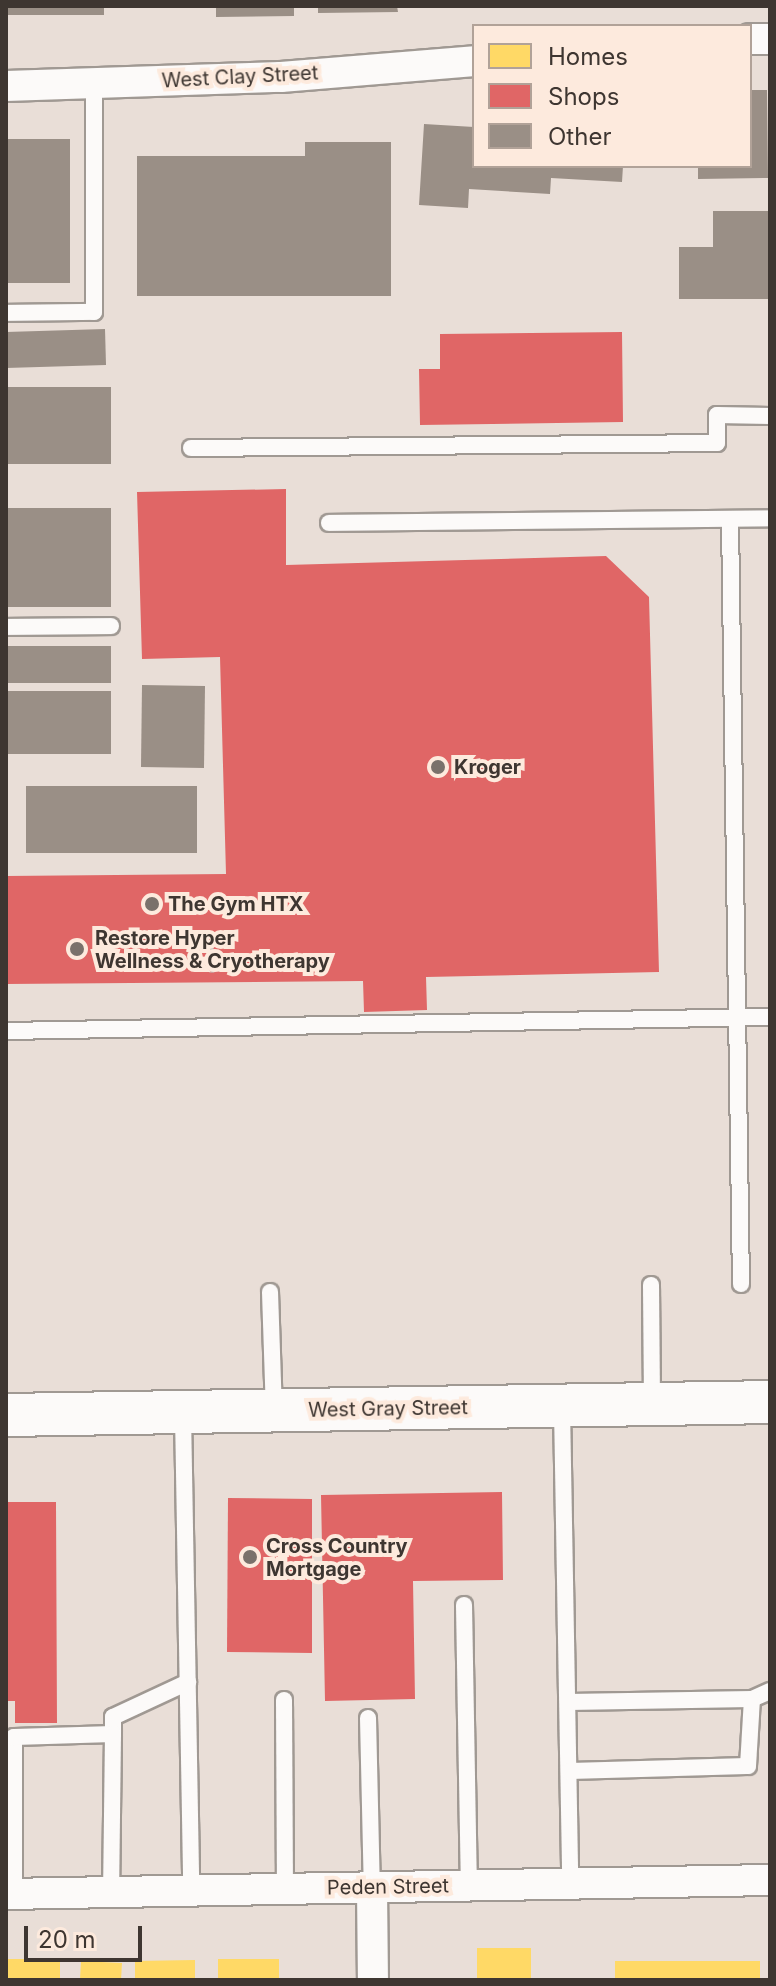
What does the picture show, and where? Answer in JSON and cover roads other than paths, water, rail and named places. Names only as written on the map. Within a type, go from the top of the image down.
[{"type":"main road","name":"West Gray Street","points":[[6,1415],[770,1402]]},
{"type":"street","name":"West Clay Street","points":[[6,86],[472,61]]},
{"type":"street","name":"Peden Street","points":[[10,1894],[770,1880]]},
{"type":"street","points":[[372,1888],[373,1980]]},
{"type":"lane","points":[[6,313],[94,312],[94,83]]},
{"type":"lane","points":[[191,448],[717,443],[717,415],[770,416]]},
{"type":"lane","points":[[329,523],[770,518]]},
{"type":"lane","points":[[730,519],[741,1284]]},
{"type":"lane","points":[[6,627],[111,626]]},
{"type":"lane","points":[[6,1031],[770,1017]]},
{"type":"lane","points":[[651,1285],[652,1404]]},
{"type":"lane","points":[[270,1292],[274,1411]]},
{"type":"lane","points":[[562,1406],[570,1883]]},
{"type":"lane","points":[[183,1413],[191,1891]]},
{"type":"lane","points":[[464,1605],[469,1886]]},
{"type":"lane","points":[[111,1892],[113,1717],[188,1682]]},
{"type":"lane","points":[[568,1702],[752,1699],[770,1691]]},
{"type":"lane","points":[[569,1771],[748,1766],[752,1699]]},
{"type":"lane","points":[[284,1700],[285,1889]]},
{"type":"lane","points":[[368,1718],[372,1888]]},
{"type":"lane","points":[[10,1894],[14,1737],[113,1734]]},
{"type":"place","name":"Kroger","points":[[438,767]]},
{"type":"place","name":"The Gym HTX","points":[[152,904]]},
{"type":"place","name":"Restore Hyper Wellness & Cryotherapy","points":[[77,949]]},
{"type":"place","name":"Cross Country Mortgage","points":[[250,1557]]}]
